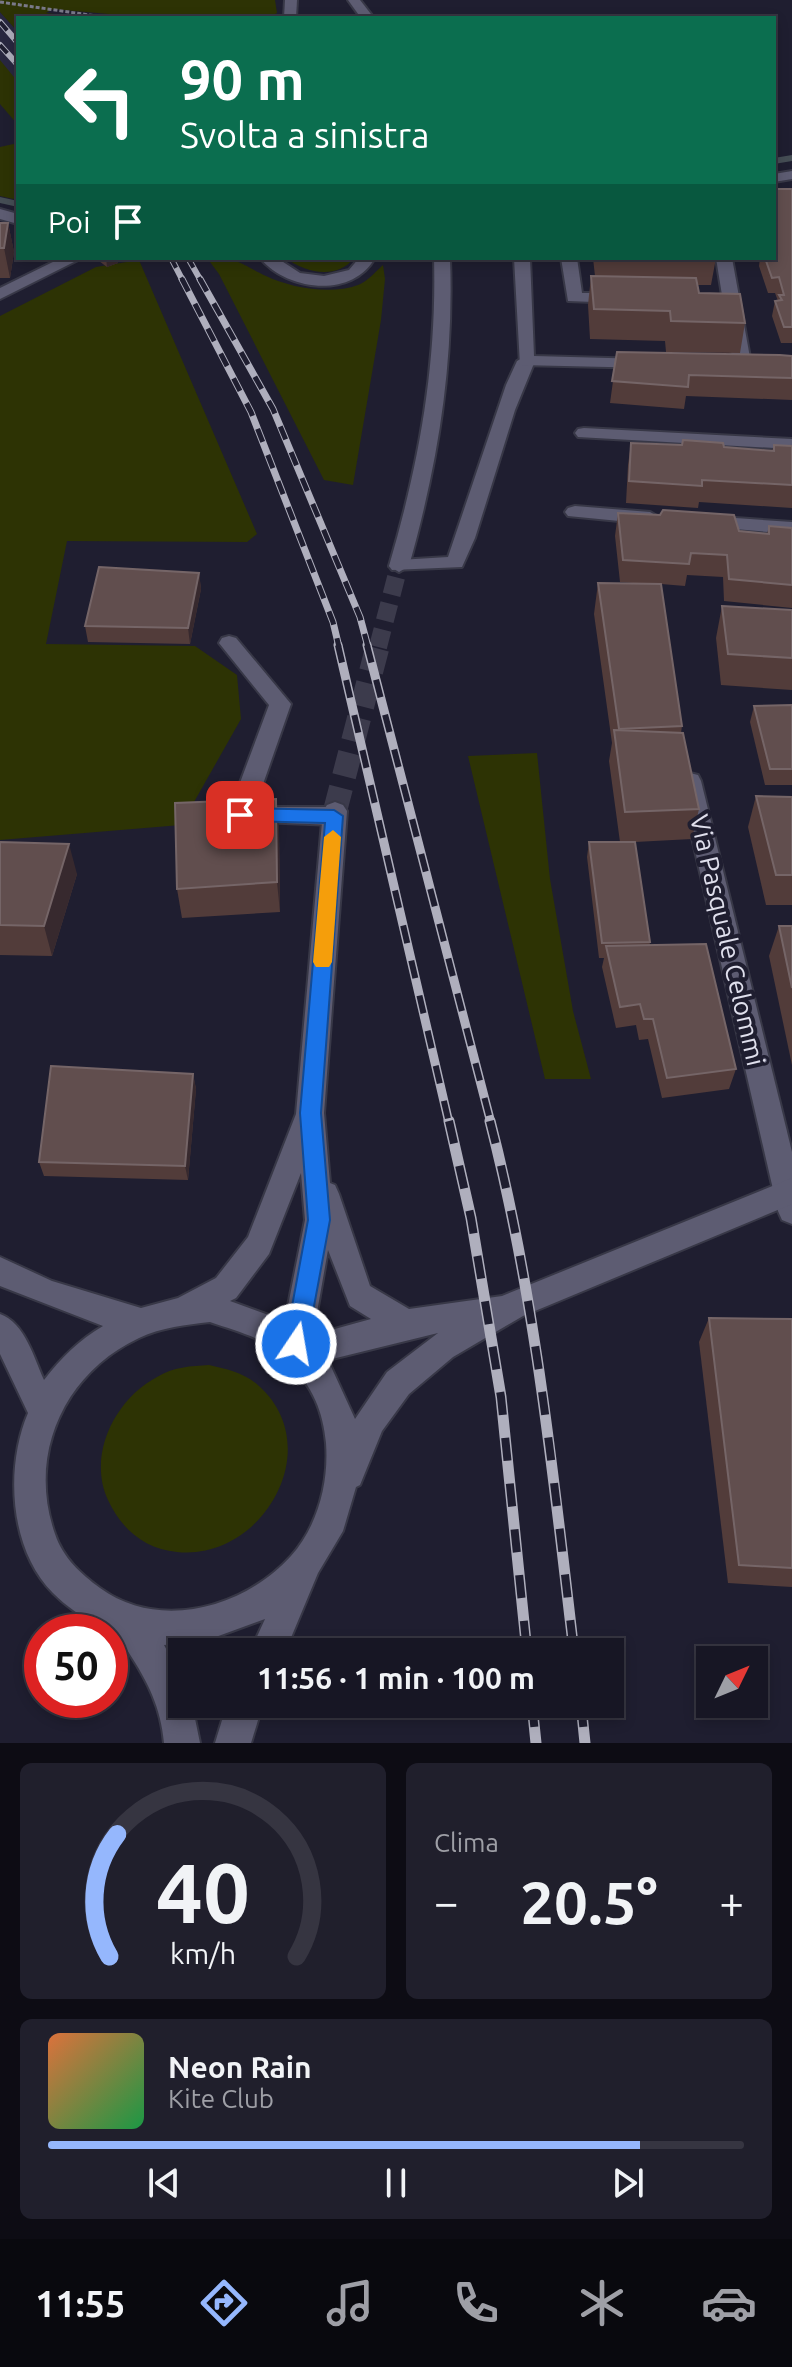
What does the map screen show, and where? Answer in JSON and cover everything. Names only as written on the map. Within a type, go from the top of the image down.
[{"type":"street","points":[[2,292],[70,260]]},
{"type":"street","points":[[271,260],[291,275],[320,281],[355,273],[366,260]]},
{"type":"street","points":[[442,260],[445,308],[433,440],[399,566],[455,563],[469,533],[513,388],[526,361],[522,260]]},
{"type":"street","points":[[569,260],[574,298],[638,298]]},
{"type":"street","points":[[724,260],[725,300],[742,364]]},
{"type":"street","points":[[526,361],[669,364]]},
{"type":"street","points":[[584,433],[792,444]]},
{"type":"street","points":[[575,512],[792,528]]},
{"type":"street","points":[[229,643],[280,704],[240,815],[334,814],[310,1113],[319,1220],[300,1348]]},
{"type":"street","name":"Via Pasquale Celommi","points":[[338,1502],[370,1421],[398,1383],[442,1347],[512,1306],[791,1198],[686,764]]},
{"type":"street","points":[[186,1309],[226,1288],[259,1245],[310,1113]]},
{"type":"street","points":[[315,1163],[352,1280],[360,1296],[406,1324]]},
{"type":"street","points":[[0,1271],[26,1285],[79,1305],[136,1321]]},
{"type":"street","name":"Via Pasquale Celommi","points":[[300,1348],[406,1324],[512,1306]]},
{"type":"street","points":[[273,1638],[308,1561],[326,1533],[338,1502],[344,1468],[344,1435],[336,1405],[323,1376],[300,1348],[256,1319],[210,1308],[186,1309],[136,1321],[108,1337],[82,1358],[60,1383],[43,1412],[30,1453],[29,1497],[39,1538],[59,1576],[91,1605],[130,1624],[178,1630],[227,1620],[271,1597],[308,1561]]},
{"type":"street","points":[[0,1328],[14,1348],[43,1412]]},
{"type":"street","points":[[130,1624],[156,1662],[172,1695],[181,1721],[182,1743]]},
{"type":"street","points":[[233,1743],[241,1718]]},
{"type":"path","points":[[0,2],[96,16]]},
{"type":"shaded area","points":[[0,12],[16,30],[16,82],[0,63]]},
{"type":"green space","points":[[0,0],[275,0],[277,13],[272,16],[131,16],[53,9],[46,13],[70,16],[16,16],[16,30],[0,12]]},
{"type":"green space","points":[[0,60],[16,80],[16,123],[0,104]]},
{"type":"green space","points":[[16,143],[16,200],[0,196],[0,147]]},
{"type":"green space","points":[[139,260],[257,534],[247,542],[67,541],[46,644],[195,646],[237,675],[241,719],[181,825],[0,840],[0,316],[96,267]]},
{"type":"green space","points":[[208,260],[233,260],[287,284],[336,290],[358,285],[383,265],[385,279],[381,320],[353,485],[324,480],[219,274]]},
{"type":"green space","points":[[289,260],[352,260],[330,272],[311,270]]},
{"type":"green space","points":[[537,753],[550,879],[573,1011],[591,1079],[545,1079],[468,756]]},
{"type":"green space","points":[[209,1365],[248,1378],[259,1386],[279,1411],[287,1439],[286,1468],[276,1496],[258,1520],[235,1539],[208,1550],[165,1550],[136,1536],[114,1511],[102,1483],[103,1447],[118,1414],[142,1387],[169,1371]]},
{"type":"building","points":[[776,189],[792,189],[792,327],[784,327],[775,301],[782,300],[779,295],[784,295],[779,277],[772,278],[766,260],[776,260]]},
{"type":"building","points":[[0,223],[8,223],[4,248],[0,248]]},
{"type":"building","points":[[591,276],[696,278],[699,293],[740,294],[745,323],[671,321],[670,311],[594,309]]},
{"type":"building","points":[[617,352],[792,356],[792,378],[689,375],[688,387],[612,381]]},
{"type":"building","points":[[683,440],[774,451],[774,445],[792,446],[792,485],[702,480],[702,486],[629,481],[631,443],[682,445]]},
{"type":"building","points":[[663,510],[734,515],[739,531],[769,534],[769,526],[792,528],[792,585],[729,579],[727,555],[691,553],[689,564],[623,560],[618,513],[660,515]]},
{"type":"building","points":[[99,567],[199,573],[188,628],[85,626]]},
{"type":"building","points":[[598,583],[661,584],[682,726],[619,729]]},
{"type":"building","points":[[722,606],[792,610],[792,658],[728,654]]},
{"type":"building","points":[[792,705],[792,769],[770,769],[754,706]]},
{"type":"building","points":[[614,730],[683,733],[699,809],[625,812]]},
{"type":"building","points":[[756,796],[792,797],[792,875],[776,875]]},
{"type":"building","points":[[276,799],[277,882],[177,889],[175,803]]},
{"type":"building","points":[[0,842],[69,844],[44,926],[0,925]]},
{"type":"building","points":[[589,842],[635,842],[650,942],[602,943]]},
{"type":"building","points":[[779,926],[792,926],[792,988]]},
{"type":"building","points":[[706,944],[736,1069],[667,1078],[653,1019],[644,1019],[640,1004],[620,1007],[606,946]]},
{"type":"building","points":[[51,1066],[193,1074],[185,1166],[39,1162]]},
{"type":"building","points":[[709,1318],[792,1319],[792,1568],[739,1565]]},
{"type":"waterway","points":[[776,161],[792,158]]},
{"type":"waterway","points":[[0,200],[16,204]]},
{"type":"tunnel","points":[[378,647],[399,566]]},
{"type":"tunnel","points":[[335,811],[378,645]]},
{"type":"railway","points":[[0,22],[16,41]]},
{"type":"railway","points":[[0,45],[16,63]]},
{"type":"railway","points":[[172,260],[183,281]]},
{"type":"railway","points":[[189,260],[201,281]]},
{"type":"railway","points":[[182,279],[251,412],[333,622],[339,647]]},
{"type":"railway","points":[[200,279],[273,409],[360,617],[368,647]]},
{"type":"railway","points":[[338,645],[449,1123]]},
{"type":"railway","points":[[367,645],[491,1123]]},
{"type":"railway","points":[[449,1121],[471,1218],[501,1397],[526,1638]]},
{"type":"railway","points":[[490,1121],[506,1186],[531,1319],[572,1638]]},
{"type":"railway","points":[[533,1718],[536,1743]]},
{"type":"railway","points":[[582,1718],[585,1743]]},
{"type":"slow traffic","points":[[322,962],[333,837]]},
{"type":"route","points":[[240,815],[334,816],[310,1113],[319,1220],[296,1344]]}]
